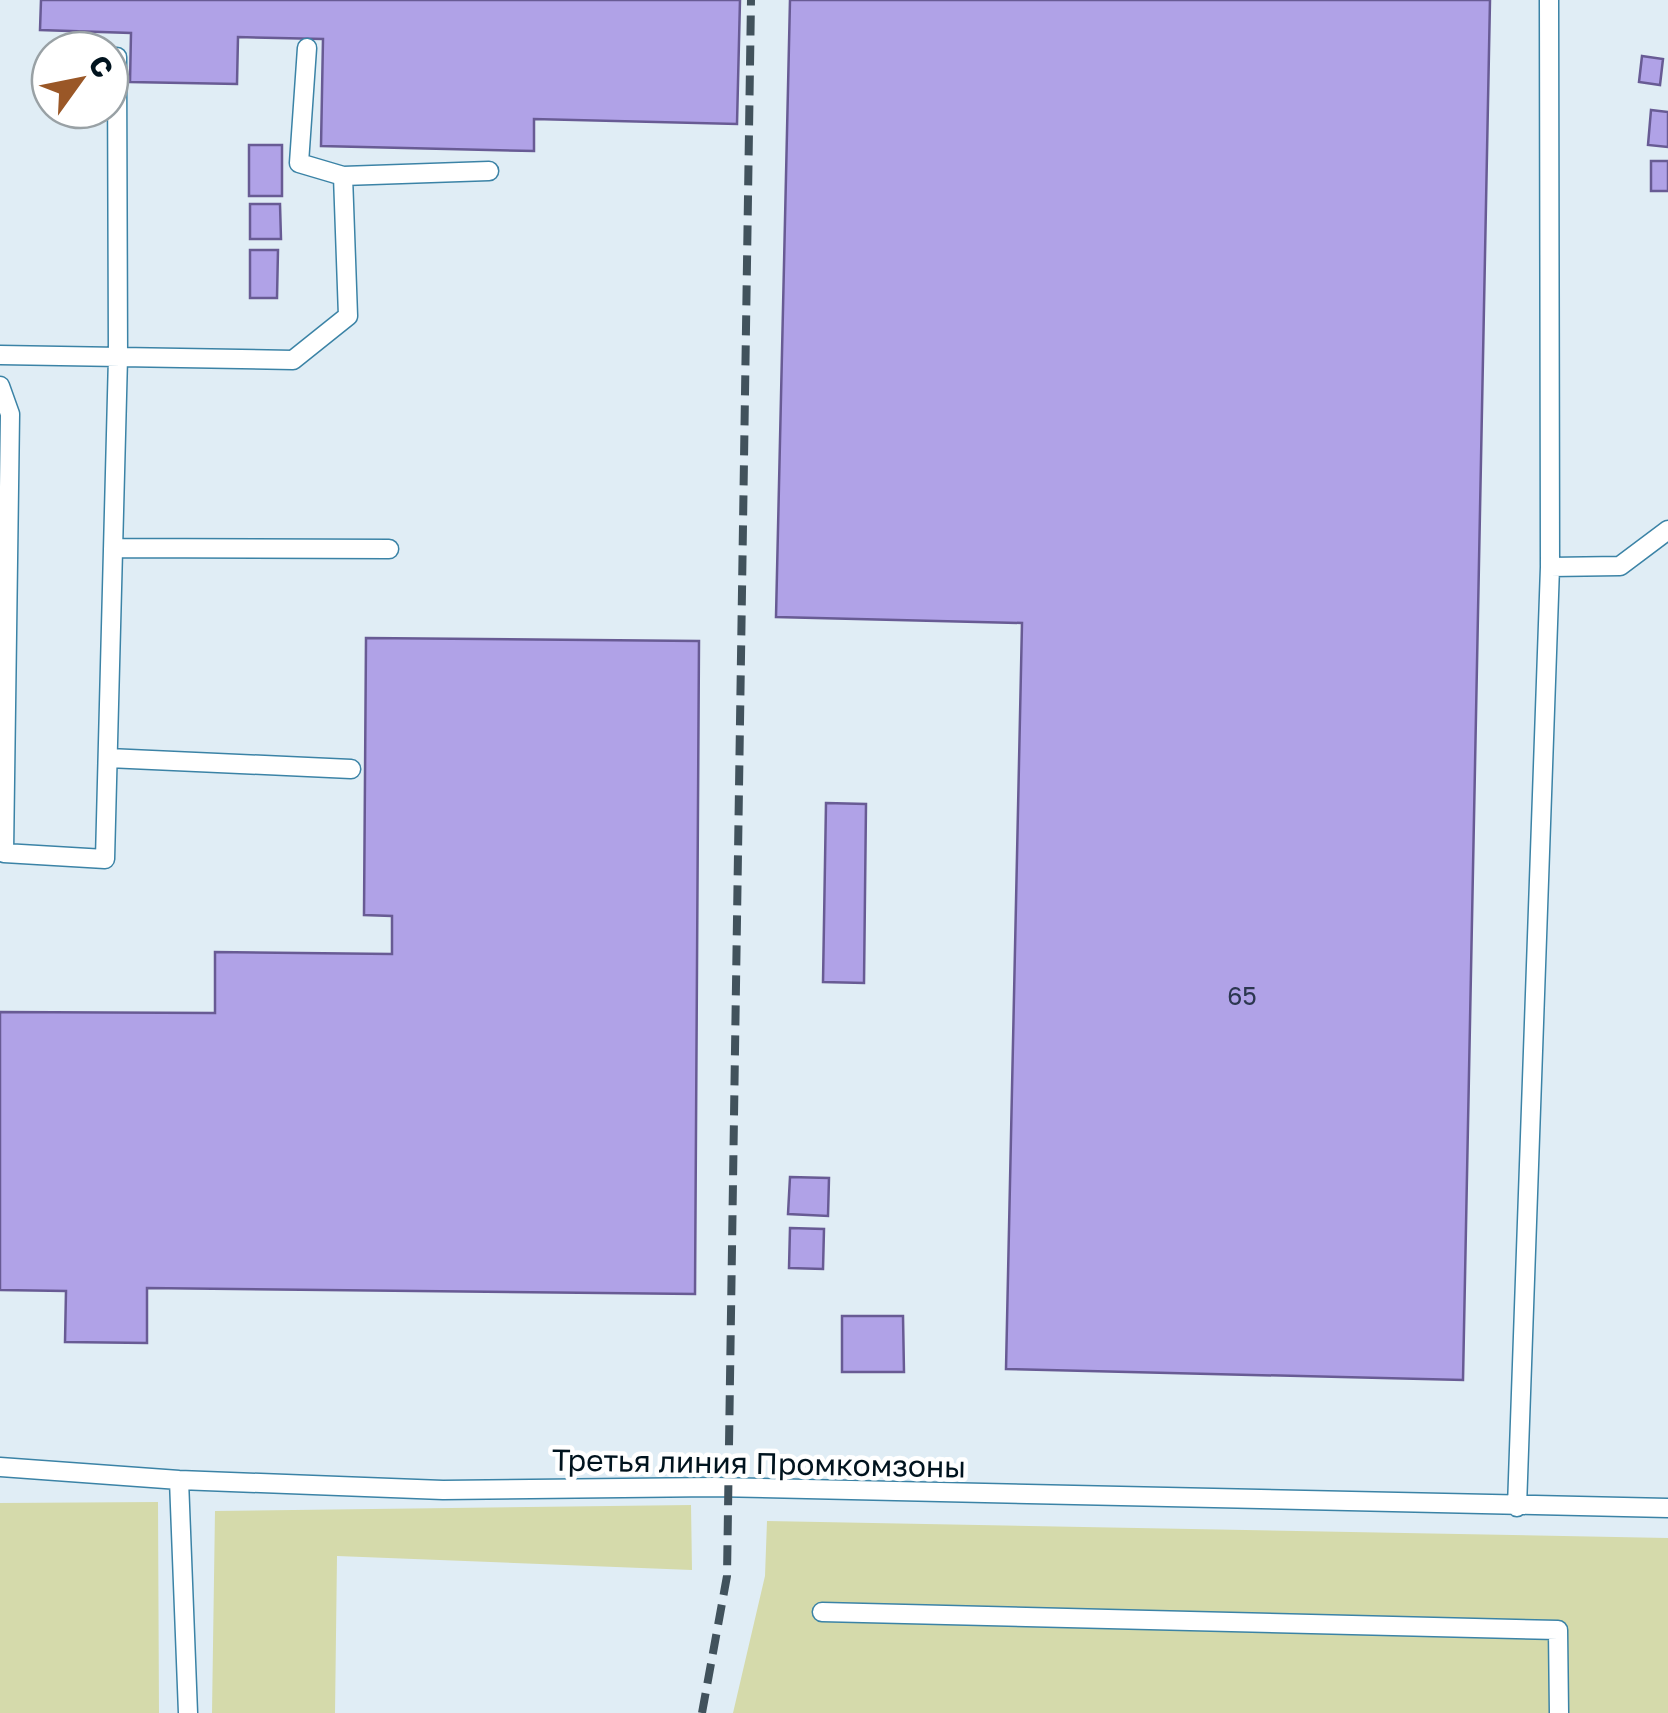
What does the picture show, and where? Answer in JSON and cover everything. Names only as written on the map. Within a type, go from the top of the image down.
[{"type":"lane","points":[[1517,1507],[1550,567],[1548,0]]},
{"type":"lane","points":[[306,48],[298,163],[342,176],[489,170]]},
{"type":"lane","points":[[0,386],[10,414],[4,853],[105,859],[118,357],[117,130]]},
{"type":"lane","points":[[0,355],[293,360],[348,316],[342,176]]},
{"type":"lane","points":[[1550,567],[1620,566],[1668,530]]},
{"type":"lane","points":[[114,548],[389,549]]},
{"type":"lane","points":[[108,758],[351,768]]},
{"type":"lane","name":"Третья линия Промкомзоны","points":[[0,1467],[179,1480],[444,1490],[714,1487],[1668,1508]]},
{"type":"lane","points":[[179,1480],[188,1713]]},
{"type":"lane","points":[[822,1612],[1558,1630],[1559,1713]]},
{"type":"green space","points":[[158,1502],[159,1713],[0,1713],[0,1503]]},
{"type":"green space","points":[[691,1505],[692,1570],[337,1556],[335,1713],[212,1713],[215,1511]]},
{"type":"green space","points":[[767,1521],[1668,1538],[1668,1713],[733,1713],[765,1576]]},
{"type":"building","points":[[41,0],[740,0],[737,124],[534,119],[534,151],[321,146],[323,39],[238,37],[237,84],[130,82],[130,30],[40,30]]},
{"type":"building","points":[[790,0],[1490,0],[1463,1380],[1006,1369],[1022,623],[776,617]]},
{"type":"building","points":[[1642,56],[1663,59],[1660,85],[1639,82]]},
{"type":"building","points":[[1651,110],[1668,112],[1668,147],[1648,145]]},
{"type":"building","points":[[249,145],[282,145],[282,196],[249,196]]},
{"type":"building","points":[[1651,161],[1668,161],[1668,191],[1651,191]]},
{"type":"building","points":[[250,204],[280,204],[281,239],[250,239]]},
{"type":"building","points":[[250,250],[278,250],[277,298],[250,298]]},
{"type":"building","points":[[366,638],[699,641],[695,1294],[147,1288],[147,1343],[65,1342],[66,1291],[0,1290],[0,1012],[215,1013],[215,952],[392,954],[392,916],[364,915]]},
{"type":"building","points":[[826,803],[866,804],[864,983],[823,982]]},
{"type":"building","points":[[790,1177],[829,1178],[828,1216],[788,1214]]},
{"type":"building","points":[[790,1228],[824,1229],[823,1269],[789,1268]]},
{"type":"building","points":[[842,1316],[903,1316],[904,1372],[842,1372]]},
{"type":"railway","points":[[702,1713],[727,1576],[751,0]]}]
